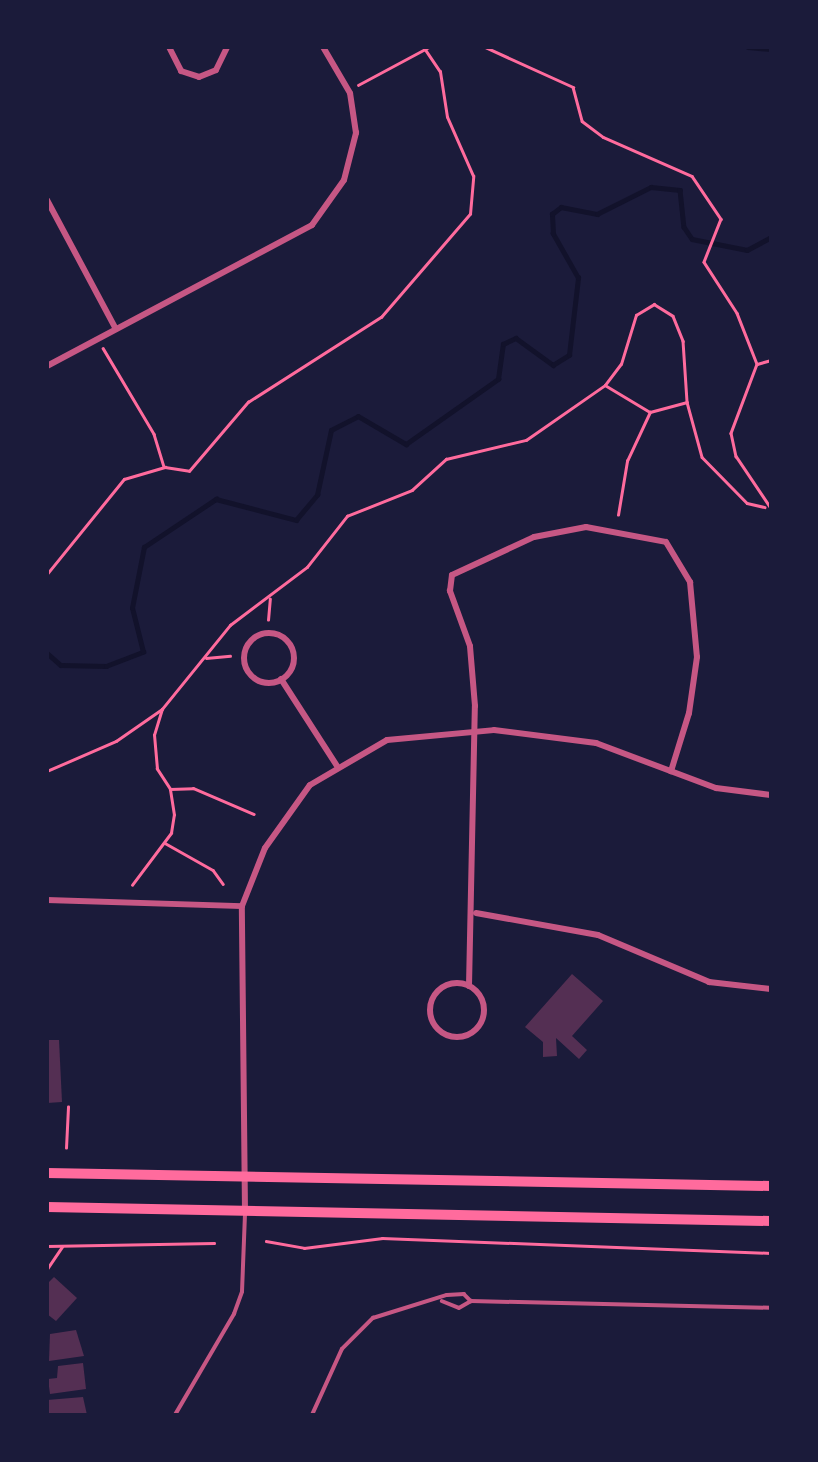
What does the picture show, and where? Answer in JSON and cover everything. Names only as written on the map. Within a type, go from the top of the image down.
[{"type":"main road","points":[[47,1173],[771,1186]]},
{"type":"main road","points":[[47,1207],[771,1221]]},
{"type":"street","points":[[169,47],[181,71],[199,77],[216,71],[227,47]]},
{"type":"street","points":[[47,366],[312,225],[347,168],[356,133],[348,90],[323,47]]},
{"type":"street","points":[[47,200],[116,329]]},
{"type":"street","points":[[470,986],[452,984],[436,992],[430,1018],[440,1032],[466,1035],[479,1024],[484,1008],[470,986],[476,913],[474,730],[470,646],[450,591],[452,575],[534,537],[586,527],[644,533],[666,542],[690,582],[697,657],[690,713],[671,771]]},
{"type":"street","points":[[275,633],[293,650],[292,666],[282,679],[266,682],[247,670],[244,654],[258,636],[275,633]]},
{"type":"street","points":[[282,679],[337,766]]},
{"type":"street","points":[[245,1211],[242,906],[265,848],[289,808],[337,766],[387,740],[474,730],[560,736],[716,788],[771,796]]},
{"type":"street","points":[[47,900],[242,906]]},
{"type":"street","points":[[476,913],[586,932],[709,982],[771,989]]},
{"type":"lane","points":[[176,1415],[234,1314],[242,1292],[245,1211]]},
{"type":"lane","points":[[312,1415],[342,1349],[364,1325],[398,1306],[442,1301],[464,1294],[471,1301]]},
{"type":"lane","points":[[442,1301],[460,1308],[471,1301],[771,1308]]},
{"type":"path","points":[[421,52],[423,47]]},
{"type":"path","points":[[348,90],[429,47]]},
{"type":"path","points":[[485,47],[573,87],[582,121],[603,137],[692,176],[720,219],[706,254],[757,364],[731,433],[765,507]]},
{"type":"path","points":[[47,574],[124,479],[165,467],[189,471],[248,402],[381,317],[470,214],[473,176],[447,117],[440,72],[421,52]]},
{"type":"path","points":[[47,771],[116,741],[162,709],[206,658],[230,625],[270,599],[347,516],[412,490],[457,454],[526,440],[605,385],[621,364],[636,315],[654,304],[673,316],[683,341],[687,401],[702,457],[747,503],[771,508]]},
{"type":"path","points":[[97,340],[154,434],[165,467]]},
{"type":"path","points":[[757,364],[771,360]]},
{"type":"path","points":[[605,385],[649,412],[687,401]]},
{"type":"path","points":[[618,515],[627,461],[649,412]]},
{"type":"path","points":[[268,620],[270,599]]},
{"type":"path","points":[[206,658],[230,656]]},
{"type":"path","points":[[132,885],[165,843],[174,816],[170,789],[157,769],[154,735],[162,709]]},
{"type":"path","points":[[170,789],[193,788],[254,814]]},
{"type":"path","points":[[165,843],[214,870],[223,884]]},
{"type":"path","points":[[66,1148],[68,1107]]},
{"type":"path","points":[[266,1241],[304,1248],[382,1238],[771,1253]]},
{"type":"path","points":[[47,1246],[214,1243]]},
{"type":"path","points":[[47,1269],[62,1247]]},
{"type":"building","points":[[572,974],[603,1001],[572,1036],[587,1050],[579,1059],[556,1038],[557,1056],[543,1057],[543,1042],[525,1027]]},
{"type":"building","points":[[47,1040],[59,1040],[62,1102],[47,1103]]},
{"type":"building","points":[[54,1277],[77,1298],[56,1321],[47,1314],[47,1284]]},
{"type":"building","points":[[76,1330],[84,1356],[49,1361],[50,1334]]},
{"type":"building","points":[[83,1363],[86,1389],[50,1394],[48,1379],[57,1378],[58,1366]]},
{"type":"building","points":[[83,1397],[87,1415],[49,1415],[47,1400]]},
{"type":"waterway","points":[[748,47],[771,49]]},
{"type":"waterway","points":[[47,653],[61,665],[106,666],[143,652],[132,608],[144,547],[216,499],[296,520],[317,495],[331,430],[358,416],[406,444],[498,379],[503,344],[516,338],[553,365],[569,355],[578,278],[553,234],[552,214],[561,207],[597,214],[651,187],[680,190],[684,227],[692,239],[747,250],[771,237]]}]
